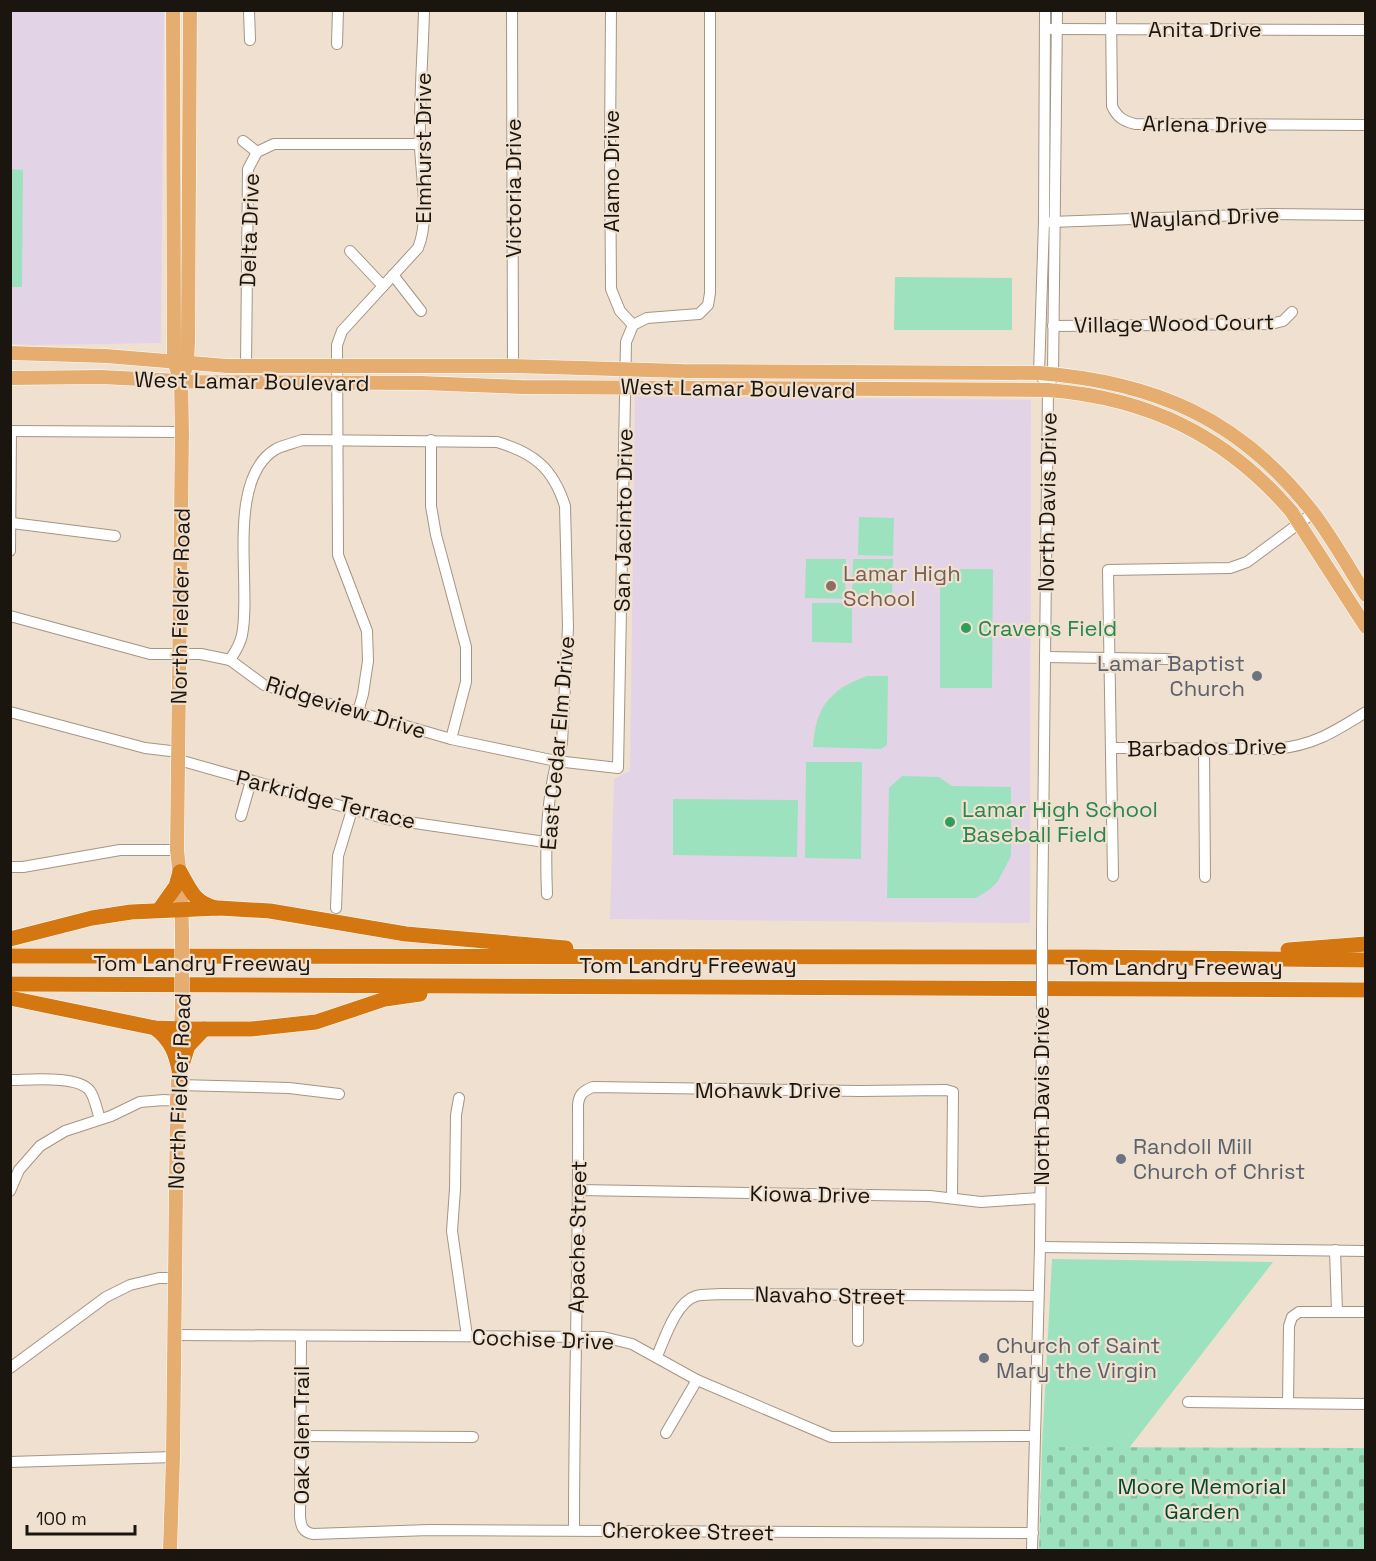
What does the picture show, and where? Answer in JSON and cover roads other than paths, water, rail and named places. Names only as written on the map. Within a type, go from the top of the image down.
[{"type":"highway","points":[[180,872],[191,892],[202,904],[219,909]]},
{"type":"highway","points":[[159,910],[176,886],[180,872]]},
{"type":"highway","points":[[10,939],[92,918],[159,910],[219,909],[270,911],[406,934],[691,958]]},
{"type":"highway","points":[[1084,957],[1267,951],[1365,944]]},
{"type":"highway","name":"Tom Landry Freeway","points":[[10,956],[1084,957],[1365,960]]},
{"type":"highway","name":"Tom Landry Freeway","points":[[10,984],[1365,990]]},
{"type":"highway","points":[[10,998],[156,1028],[251,1029],[316,1022],[384,999],[433,993],[556,987]]},
{"type":"highway","points":[[156,1028],[172,1044],[177,1056],[179,1079]]},
{"type":"highway","points":[[179,1079],[188,1046],[204,1029]]},
{"type":"main road","name":"North Fielder Road","points":[[173,10],[174,329],[181,362]]},
{"type":"main road","name":"North Fielder Road","points":[[170,1551],[177,1101],[183,1029],[182,909],[177,850],[178,654],[181,362],[190,152],[190,10]]},
{"type":"main road","points":[[173,151],[190,152]]},
{"type":"main road","points":[[135,357],[158,351],[170,338],[174,329]]},
{"type":"main road","name":"West Lamar Boulevard","points":[[10,353],[135,357],[204,365],[246,366],[513,366],[682,371],[1046,373],[1089,378],[1165,398],[1200,413],[1261,456],[1283,477],[1313,513],[1365,595]]},
{"type":"main road","points":[[682,371],[682,387]]},
{"type":"main road","name":"West Lamar Boulevard","points":[[10,378],[101,377],[201,382],[338,382],[521,387],[1048,390],[1116,399],[1169,418],[1239,460],[1278,497],[1299,523],[1365,627]]},
{"type":"street","points":[[249,10],[250,39]]},
{"type":"street","points":[[337,44],[338,10]]},
{"type":"street","name":"Elmhurst Drive","points":[[358,712],[368,661],[367,631],[338,555],[337,345],[342,331],[418,248],[422,238],[420,144],[424,10]]},
{"type":"street","name":"Victoria Drive","points":[[512,10],[513,366]]},
{"type":"street","name":"Alamo Drive","points":[[611,10],[611,289],[620,311],[633,325]]},
{"type":"street","points":[[633,325],[647,318],[699,314],[708,305],[710,293],[710,10]]},
{"type":"street","name":"North Davis Drive","points":[[1032,1551],[1040,1247],[1046,657],[1048,390],[1044,222],[1045,10]]},
{"type":"street","name":"North Davis Drive","points":[[1046,373],[1053,326],[1057,10]]},
{"type":"street","name":"Arlena Drive","points":[[1111,10],[1112,105],[1115,114],[1123,121],[1135,124],[1365,125]]},
{"type":"street","name":"Anita Drive","points":[[1045,29],[1365,30]]},
{"type":"street","points":[[243,141],[257,152]]},
{"type":"street","name":"Delta Drive","points":[[246,366],[248,169],[257,152],[274,144],[420,144]]},
{"type":"street","name":"Wayland Drive","points":[[1044,222],[1269,214],[1365,215]]},
{"type":"street","points":[[350,251],[383,286]]},
{"type":"street","points":[[393,275],[421,311]]},
{"type":"street","name":"Village Wood Court","points":[[1053,326],[1271,324],[1283,321],[1292,312]]},
{"type":"street","name":"San Jacinto Drive","points":[[618,768],[626,342],[633,325]]},
{"type":"street","points":[[10,550],[11,431],[182,432]]},
{"type":"street","name":"East Cedar Elm Drive","points":[[230,660],[238,648],[243,626],[244,523],[249,487],[267,456],[277,449],[302,440],[497,442],[514,447],[545,467],[561,492],[566,519],[568,627],[561,743],[556,761],[545,843],[546,894]]},
{"type":"street","points":[[431,440],[431,506],[436,535],[466,647],[466,682],[452,739]]},
{"type":"street","points":[[1113,876],[1108,570],[1230,568],[1247,562],[1313,513]]},
{"type":"street","points":[[12,523],[115,537]]},
{"type":"street","name":"Ridgeview Drive","points":[[10,615],[150,654],[201,654],[230,660],[264,685],[452,739],[556,761],[618,768]]},
{"type":"street","points":[[1046,657],[1169,659]]},
{"type":"street","name":"Parkridge Terrace","points":[[10,712],[179,756],[251,781],[387,819],[545,843]]},
{"type":"street","name":"Barbados Drive","points":[[1112,748],[1276,749],[1309,743],[1328,735],[1365,712]]},
{"type":"street","points":[[1204,749],[1204,877]]},
{"type":"street","points":[[241,816],[251,781]]},
{"type":"street","points":[[336,908],[338,856],[352,810]]},
{"type":"street","points":[[10,867],[23,867],[120,850],[177,850]]},
{"type":"street","points":[[179,1079],[339,1094]]},
{"type":"street","points":[[10,1080],[72,1081],[90,1092],[100,1119]]},
{"type":"street","name":"Mohawk Drive","points":[[584,1091],[592,1088],[946,1090],[953,1092],[952,1197]]},
{"type":"street","name":"Apache Street","points":[[574,1530],[578,1105],[579,1096],[584,1091]]},
{"type":"street","points":[[459,1098],[456,1115],[452,1231],[467,1336]]},
{"type":"street","points":[[10,1191],[20,1170],[40,1146],[65,1131],[141,1102],[177,1101]]},
{"type":"street","name":"Kiowa Drive","points":[[579,1190],[952,1197],[981,1202],[1040,1198]]},
{"type":"street","points":[[1040,1247],[1365,1251]]},
{"type":"street","points":[[1335,1250],[1337,1312]]},
{"type":"street","points":[[10,1368],[106,1297],[130,1285],[159,1278],[174,1278]]},
{"type":"street","name":"Navaho Street","points":[[657,1356],[679,1309],[687,1300],[695,1297],[721,1294],[1038,1296]]},
{"type":"street","points":[[858,1295],[858,1341]]},
{"type":"street","points":[[1288,1403],[1289,1326],[1292,1317],[1299,1312],[1365,1312]]},
{"type":"street","name":"Cochise Drive","points":[[175,1335],[603,1337],[632,1344],[697,1380],[831,1437],[1034,1436]]},
{"type":"street","name":"Oak Glen Trail","points":[[301,1336],[300,1517],[301,1526],[307,1533]]},
{"type":"street","points":[[666,1433],[697,1380]]},
{"type":"street","points":[[1188,1402],[1365,1404]]},
{"type":"street","points":[[301,1436],[473,1437]]},
{"type":"street","points":[[10,1462],[173,1457]]},
{"type":"street","name":"Cherokee Street","points":[[307,1533],[430,1530],[1033,1533]]},
{"type":"place","name":"Lamar High School","points":[[831,586]]},
{"type":"place","name":"Cravens Field","points":[[966,628]]},
{"type":"place","name":"Lamar Baptist Church","points":[[1257,676]]},
{"type":"place","name":"Lamar High School Baseball Field","points":[[950,822]]},
{"type":"place","name":"Randoll Mill Church of Christ","points":[[1121,1159]]},
{"type":"place","name":"Church of Saint Mary the Virgin","points":[[984,1358]]},
{"type":"park label","name":"Moore Memorial Garden","points":[[1202,1498]]}]
